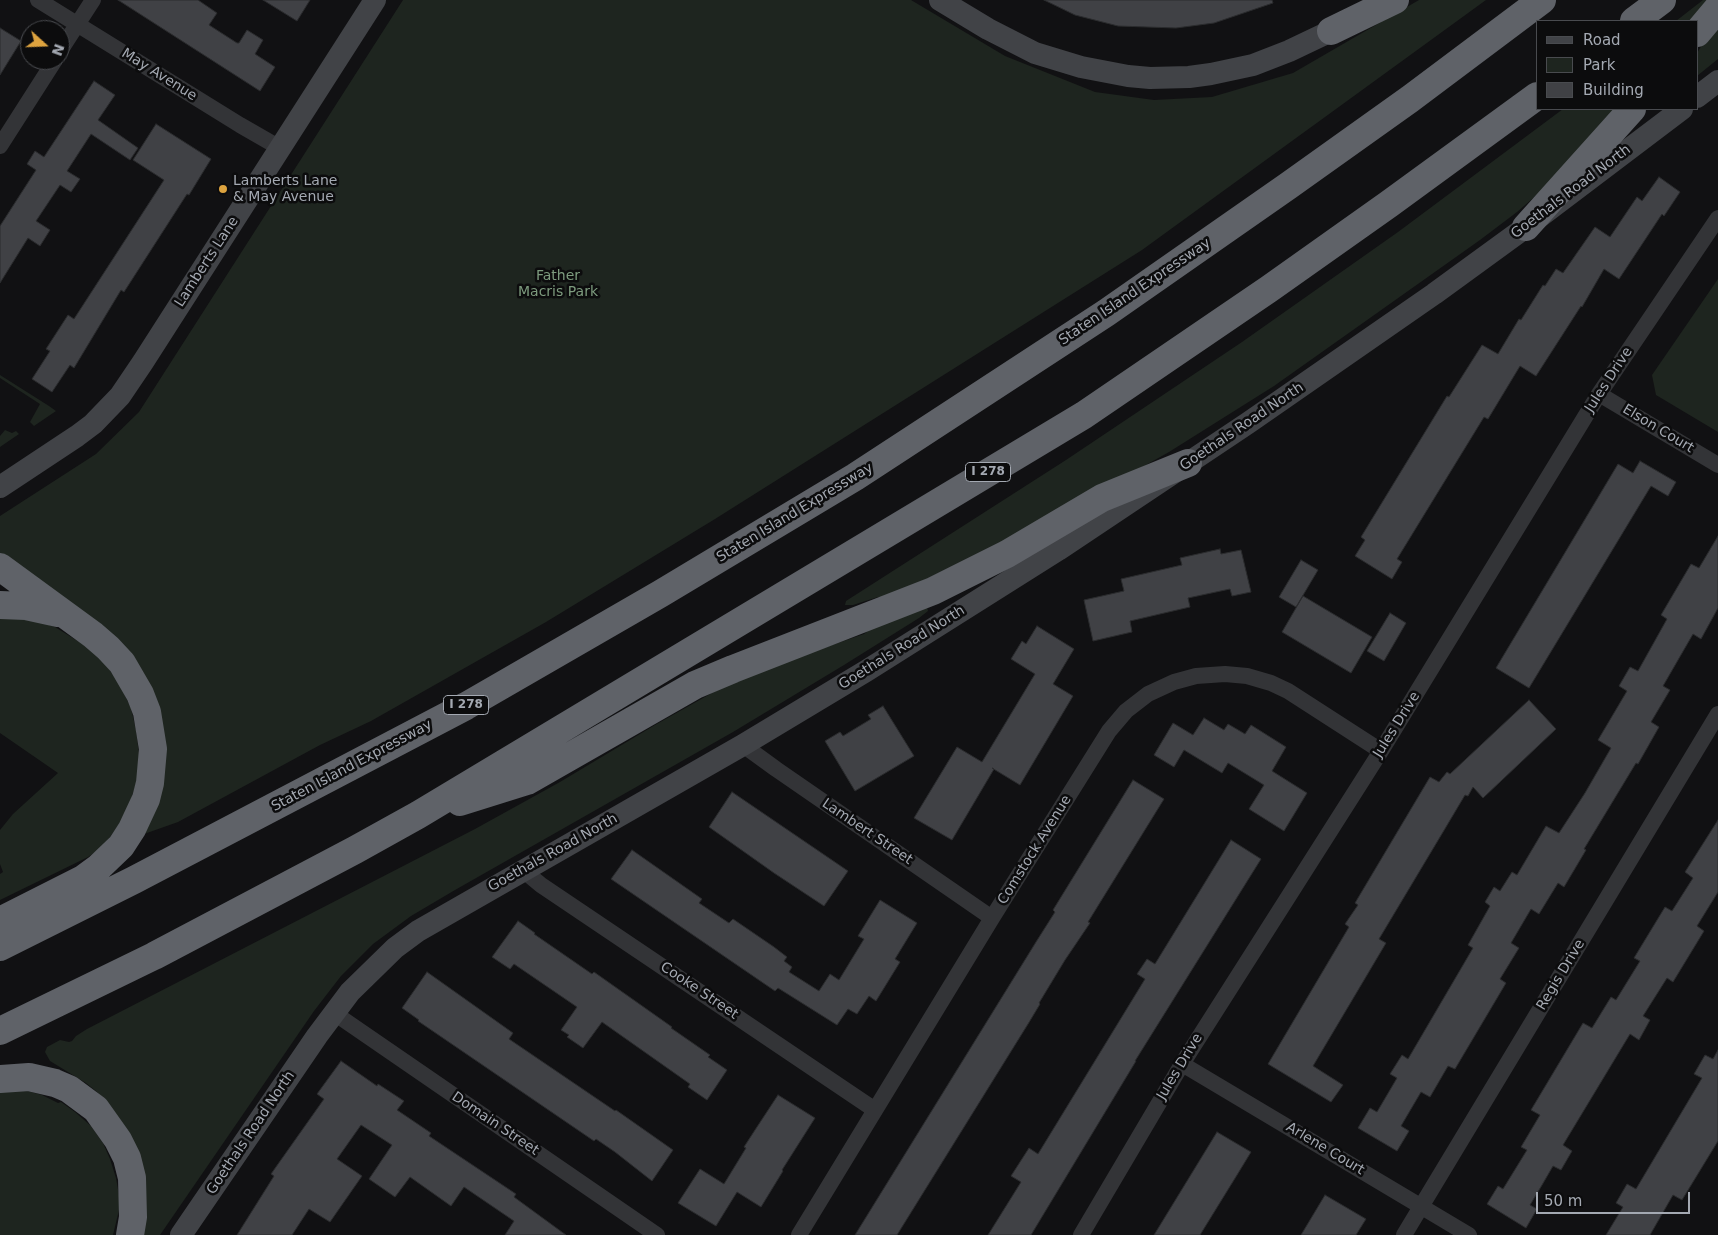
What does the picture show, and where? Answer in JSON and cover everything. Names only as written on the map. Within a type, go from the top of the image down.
[{"type":"highway","points":[[1331,31],[1395,0]]},
{"type":"highway","name":"Staten Island Expressway","points":[[0,947],[143,876],[474,701],[668,590],[855,477],[1106,313],[1281,192],[1542,0]]},
{"type":"highway","points":[[1635,20],[1662,0]]},
{"type":"highway","points":[[1698,32],[1718,8]]},
{"type":"highway","name":"I 278","points":[[0,1031],[162,952],[347,855],[418,815],[1084,415],[1214,327],[1389,204],[1536,97]]},
{"type":"highway","points":[[1526,227],[1631,110]]},
{"type":"highway","points":[[418,815],[527,781],[695,685],[741,665],[934,591],[1007,554],[1102,498],[1188,463]]},
{"type":"highway","points":[[0,566],[108,648],[122,663],[140,694],[147,712],[151,732],[152,766],[150,782],[140,814],[121,846],[83,879],[0,922]]},
{"type":"highway","points":[[0,605],[26,606],[65,614]]},
{"type":"highway","points":[[0,1079],[29,1077],[55,1083],[69,1089],[96,1109],[108,1124],[127,1158],[132,1178],[133,1218],[130,1235]]},
{"type":"main road","name":"Lamberts Lane","points":[[2,484],[77,436],[93,424],[120,396],[375,0]]},
{"type":"main road","points":[[940,0],[988,29],[1035,52],[1089,69],[1150,78],[1189,77],[1253,65],[1331,31]]},
{"type":"main road","points":[[1698,96],[1718,81]]},
{"type":"main road","name":"Goethals Road North","points":[[182,1235],[334,1013],[350,992],[395,948],[441,917],[743,745],[866,671],[1058,550],[1349,353],[1526,227],[1681,110]]},
{"type":"street","name":"May Avenue","points":[[38,0],[280,148]]},
{"type":"street","points":[[70,36],[93,0]]},
{"type":"street","points":[[0,146],[49,70]]},
{"type":"street","name":"Jules Drive","points":[[1081,1235],[1182,1064],[1381,751],[1599,394],[1718,218]]},
{"type":"street","name":"Elson Court","points":[[1599,394],[1718,465]]},
{"type":"street","name":"Comstock Avenue","points":[[799,1235],[992,918],[1109,731],[1126,711],[1148,694],[1174,682],[1196,676],[1225,674],[1247,676],[1271,683],[1288,691],[1381,751]]},
{"type":"street","name":"Regis Drive","points":[[1404,1235],[1718,714]]},
{"type":"street","name":"Lambert Street","points":[[743,745],[992,918]]},
{"type":"street","name":"Cooke Street","points":[[523,870],[541,885],[876,1110]]},
{"type":"street","name":"Domain Street","points":[[334,1013],[657,1235]]},
{"type":"street","name":"Arlene Court","points":[[1182,1064],[1469,1235]]},
{"type":"green space","name":"Father Macris Park","points":[[403,0],[911,0],[1005,56],[1095,92],[1154,100],[1212,97],[1293,73],[1419,0],[1486,0],[1142,250],[715,519],[546,622],[371,721],[320,745],[178,822],[144,834],[152,700],[0,554],[0,516],[96,454],[139,412]]},
{"type":"green space","points":[[1703,0],[1710,0],[1697,20],[1677,20]]},
{"type":"green space","points":[[1718,24],[1718,59],[1698,75],[1698,51]]},
{"type":"green space","points":[[1562,110],[1619,110],[1539,193],[1517,212],[1274,386],[1169,452],[1030,530],[887,598],[878,597],[853,605],[845,605],[846,601],[1066,460],[1242,342],[1398,232]]},
{"type":"green space","points":[[1718,279],[1718,432],[1656,395],[1652,375]]},
{"type":"green space","points":[[0,375],[56,411],[34,426],[30,422],[40,404],[0,378]]},
{"type":"green space","points":[[5,430],[12,433],[16,431],[19,434],[0,447],[0,436]]},
{"type":"green space","points":[[927,607],[928,611],[919,618],[844,665],[733,732],[411,916],[373,944],[341,976],[314,1011],[160,1235],[138,1235],[114,1116],[97,1092],[50,1061],[45,1052],[47,1047],[60,1040],[72,1041],[87,1029],[475,829],[728,684],[768,667],[864,634],[878,623]]},
{"type":"green space","points":[[0,615],[32,619],[55,627],[89,648],[106,664],[120,685],[131,708],[139,754],[138,777],[127,813],[103,847],[88,857],[0,900],[0,874],[3,872],[0,864],[0,830],[13,814],[58,773],[0,733]]},
{"type":"green space","points":[[0,1088],[24,1090],[42,1095],[58,1103],[61,1102],[91,1126],[103,1143],[116,1178],[119,1210],[113,1235],[0,1235]]},
{"type":"building","points":[[118,0],[198,0],[217,13],[209,25],[237,43],[239,43],[247,30],[263,40],[255,54],[275,67],[260,91]]},
{"type":"building","points":[[263,0],[310,0],[297,21]]},
{"type":"building","points":[[1044,0],[1272,0],[1273,3],[1214,23],[1176,28],[1118,26],[1075,15]]},
{"type":"building","points":[[0,28],[20,40],[20,43],[0,75]]},
{"type":"building","points":[[94,81],[115,95],[98,120],[138,148],[130,160],[91,134],[67,171],[80,179],[71,192],[60,185],[36,221],[50,230],[40,246],[28,238],[0,283],[0,226],[36,170],[27,164],[35,151],[44,157]]},
{"type":"building","points":[[156,124],[211,159],[124,292],[121,290],[74,368],[70,365],[52,392],[32,379],[50,351],[46,349],[68,315],[74,319],[164,180],[133,160]]},
{"type":"building","points":[[1659,177],[1680,192],[1664,216],[1662,214],[1619,279],[1604,269],[1582,307],[1536,376],[1520,366],[1488,419],[1484,417],[1397,559],[1402,562],[1392,579],[1355,556],[1365,540],[1361,537],[1447,396],[1449,397],[1482,345],[1498,354],[1519,319],[1521,320],[1543,285],[1545,286],[1556,269],[1563,273],[1595,227],[1610,237],[1637,197],[1642,201]]},
{"type":"building","points":[[1640,461],[1676,482],[1668,496],[1651,486],[1529,688],[1496,668],[1618,464],[1633,473]]},
{"type":"building","points":[[1718,536],[1718,608],[1701,639],[1693,634],[1663,686],[1670,690],[1651,722],[1659,727],[1584,849],[1586,850],[1564,887],[1558,883],[1539,914],[1531,909],[1511,943],[1519,948],[1500,979],[1506,983],[1455,1069],[1448,1066],[1430,1097],[1421,1092],[1401,1126],[1409,1131],[1397,1151],[1358,1128],[1370,1108],[1377,1112],[1397,1078],[1390,1074],[1402,1055],[1408,1059],[1473,948],[1468,945],[1490,906],[1485,902],[1494,887],[1500,891],[1512,872],[1517,875],[1546,826],[1559,833],[1585,793],[1611,748],[1598,740],[1627,691],[1619,686],[1630,667],[1638,671],[1667,619],[1661,615],[1691,564],[1699,568]]},
{"type":"building","points":[[1220,549],[1221,554],[1241,550],[1251,592],[1232,596],[1230,589],[1188,598],[1190,607],[1130,621],[1132,632],[1093,641],[1084,600],[1124,591],[1121,579],[1182,565],[1180,558]]},
{"type":"building","points":[[1301,560],[1318,570],[1296,607],[1279,597]]},
{"type":"building","points":[[1303,596],[1372,637],[1351,673],[1282,632]]},
{"type":"building","points":[[1390,613],[1406,623],[1384,661],[1367,651]]},
{"type":"building","points":[[1037,626],[1074,649],[1053,684],[1073,696],[1020,785],[994,769],[952,840],[914,818],[957,747],[982,762],[1035,674],[1011,659],[1022,641],[1026,644]]},
{"type":"building","points":[[1529,700],[1556,729],[1483,798],[1473,787],[1468,796],[1465,795],[1379,939],[1386,943],[1313,1066],[1343,1085],[1331,1102],[1268,1064],[1349,927],[1345,924],[1358,905],[1355,903],[1430,777],[1439,782],[1447,772],[1450,774]]},
{"type":"building","points":[[883,706],[914,756],[855,791],[825,741],[840,732],[843,736],[871,719],[868,715]]},
{"type":"building","points":[[1204,718],[1224,730],[1228,724],[1245,734],[1251,725],[1286,747],[1272,771],[1307,793],[1284,831],[1249,809],[1264,785],[1228,763],[1222,773],[1184,750],[1174,767],[1154,755],[1173,723],[1193,735]]},
{"type":"building","points":[[1133,780],[1164,799],[1088,922],[1090,923],[1065,960],[1028,1024],[897,1235],[855,1235],[1055,912],[1053,910]]},
{"type":"building","points":[[732,792],[848,871],[824,906],[709,827]]},
{"type":"building","points":[[1718,820],[1718,892],[1697,926],[1704,931],[1673,982],[1667,978],[1643,1016],[1650,1020],[1639,1040],[1630,1034],[1563,1145],[1572,1151],[1561,1170],[1553,1166],[1530,1205],[1537,1209],[1526,1228],[1487,1204],[1498,1186],[1503,1189],[1527,1150],[1521,1147],[1540,1115],[1531,1110],[1583,1023],[1592,1028],[1611,997],[1616,1000],[1640,961],[1634,958],[1665,907],[1672,911],[1693,878],[1685,872]]},
{"type":"building","points":[[1231,840],[1261,859],[1135,1061],[1031,1235],[988,1235],[1021,1182],[1011,1176],[1029,1148],[1038,1154],[1145,979],[1137,974],[1147,959],[1155,964]]},
{"type":"building","points":[[632,850],[702,899],[699,903],[729,923],[733,919],[774,947],[787,957],[784,961],[792,967],[789,972],[819,991],[830,974],[839,980],[864,939],[858,936],[880,900],[917,923],[895,959],[900,962],[876,1001],[869,996],[857,1014],[848,1009],[837,1025],[778,988],[775,991],[611,879]]},
{"type":"building","points":[[518,921],[592,974],[594,972],[672,1027],[727,1070],[707,1100],[688,1087],[690,1084],[602,1022],[583,1048],[567,1037],[569,1035],[561,1030],[577,1007],[514,964],[510,969],[492,957]]},
{"type":"building","points":[[427,972],[513,1033],[509,1039],[673,1150],[652,1181],[615,1152],[596,1139],[594,1141],[418,1021],[402,1008]]},
{"type":"building","points":[[1718,1050],[1718,1141],[1682,1200],[1673,1195],[1650,1235],[1606,1235],[1623,1207],[1616,1203],[1627,1184],[1636,1189],[1702,1078],[1694,1074],[1705,1055],[1713,1059]]},
{"type":"building","points":[[341,1061],[377,1086],[378,1084],[404,1101],[397,1110],[431,1133],[429,1136],[516,1194],[514,1197],[566,1235],[505,1235],[514,1221],[464,1187],[451,1206],[410,1177],[395,1197],[369,1179],[392,1145],[361,1125],[337,1159],[362,1176],[330,1222],[309,1209],[292,1235],[237,1235],[274,1176],[271,1174],[324,1099],[317,1094]]},
{"type":"building","points":[[778,1095],[815,1118],[761,1207],[737,1192],[716,1226],[678,1203],[700,1169],[724,1184],[746,1148],[744,1147]]},
{"type":"building","points":[[1217,1132],[1251,1152],[1237,1175],[1200,1235],[1154,1235]]},
{"type":"building","points":[[1325,1195],[1366,1219],[1356,1235],[1301,1235]]},
{"type":"place","name":"Lamberts Lane & May Avenue","points":[[223,189]]}]
